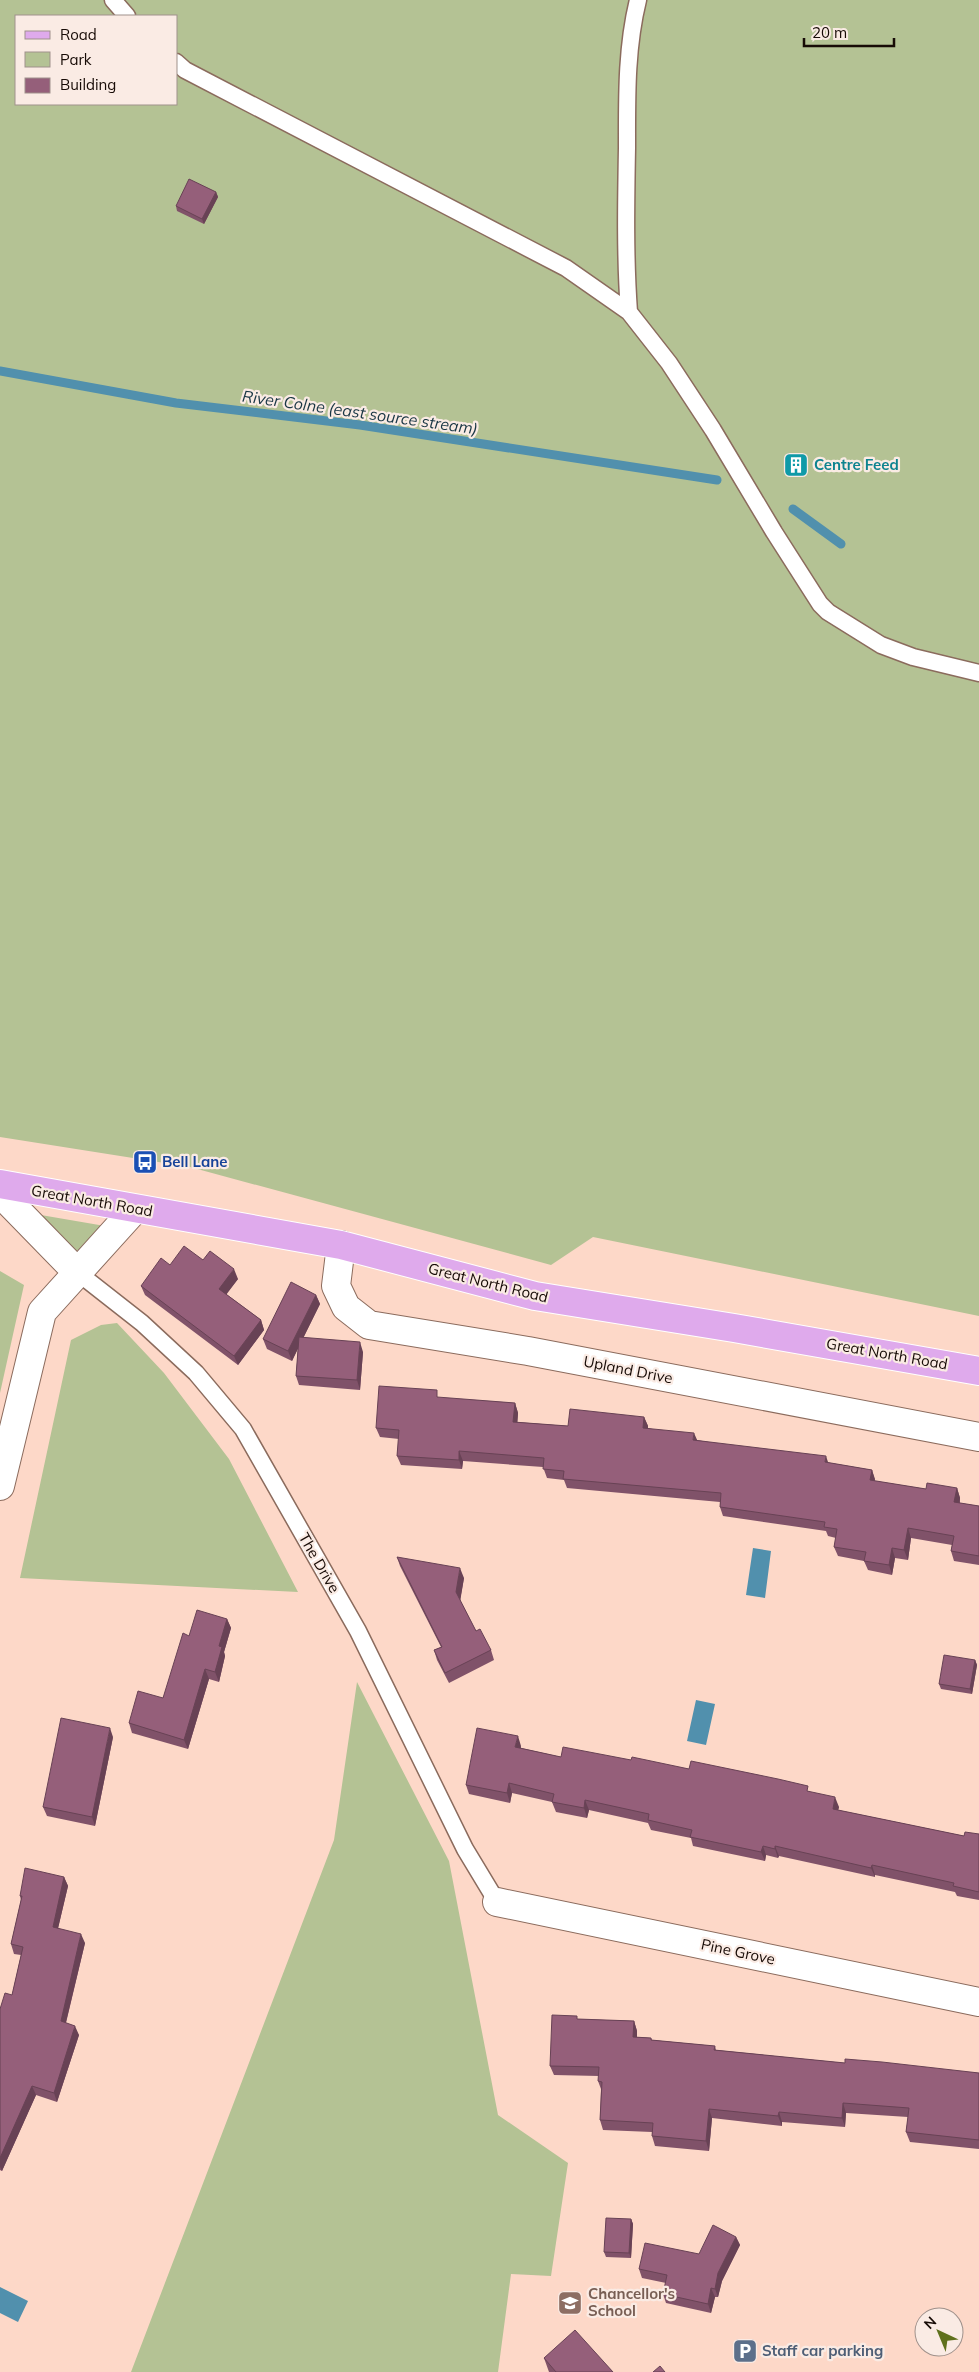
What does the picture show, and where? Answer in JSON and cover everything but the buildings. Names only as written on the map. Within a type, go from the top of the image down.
[{"type":"main road","name":"Great North Road","points":[[0,1184],[341,1245],[535,1296],[734,1328],[979,1371]]},
{"type":"street","points":[[0,1193],[77,1272]]},
{"type":"street","points":[[0,1486],[42,1312],[135,1209]]},
{"type":"street","name":"Upland Drive","points":[[341,1245],[336,1286],[346,1307],[368,1325],[528,1351],[979,1437]]},
{"type":"street","name":"Pine Grove","points":[[497,1902],[979,2002]]},
{"type":"lane","points":[[113,0],[126,15]]},
{"type":"lane","points":[[629,312],[625,259],[627,85],[633,18],[638,0]]},
{"type":"lane","points":[[178,64],[185,70],[363,164],[566,268],[629,312],[669,363],[714,430],[774,532],[820,604],[828,612],[882,645],[913,657],[979,673]]},
{"type":"lane","name":"The Drive","points":[[77,1272],[142,1323],[196,1373],[243,1428],[358,1631],[465,1849],[497,1902]]},
{"type":"green space","points":[[0,0],[979,0],[979,1316],[593,1237],[551,1265],[190,1167],[0,1137]]},
{"type":"green space","points":[[35,1214],[105,1226],[82,1250],[73,1251]]},
{"type":"green space","points":[[0,1271],[24,1285],[0,1393]]},
{"type":"green space","points":[[117,1323],[164,1373],[229,1459],[298,1592],[20,1578],[71,1340],[101,1325]]},
{"type":"green space","points":[[357,1682],[449,1861],[498,2115],[568,2163],[551,2276],[511,2274],[498,2372],[131,2372],[334,1840]]},
{"type":"water","points":[[753,1548],[771,1551],[765,1598],[746,1595]]},
{"type":"water","points":[[696,1700],[715,1704],[706,1745],[687,1741]]},
{"type":"water","points":[[0,2287],[28,2301],[18,2322],[0,2313]]},
{"type":"waterway","name":"River Colne (east source stream)","points":[[0,371],[176,403],[360,425],[717,480]]},
{"type":"waterway","name":"River Colne (east source stream)","points":[[793,509],[841,544]]},
{"type":"place","name":"Centre Feed","points":[[796,465]]},
{"type":"place","name":"Bell Lane","points":[[145,1162]]},
{"type":"place","name":"Chancellor's School","points":[[570,2303]]},
{"type":"place","name":"Staff car parking","points":[[745,2351]]}]
